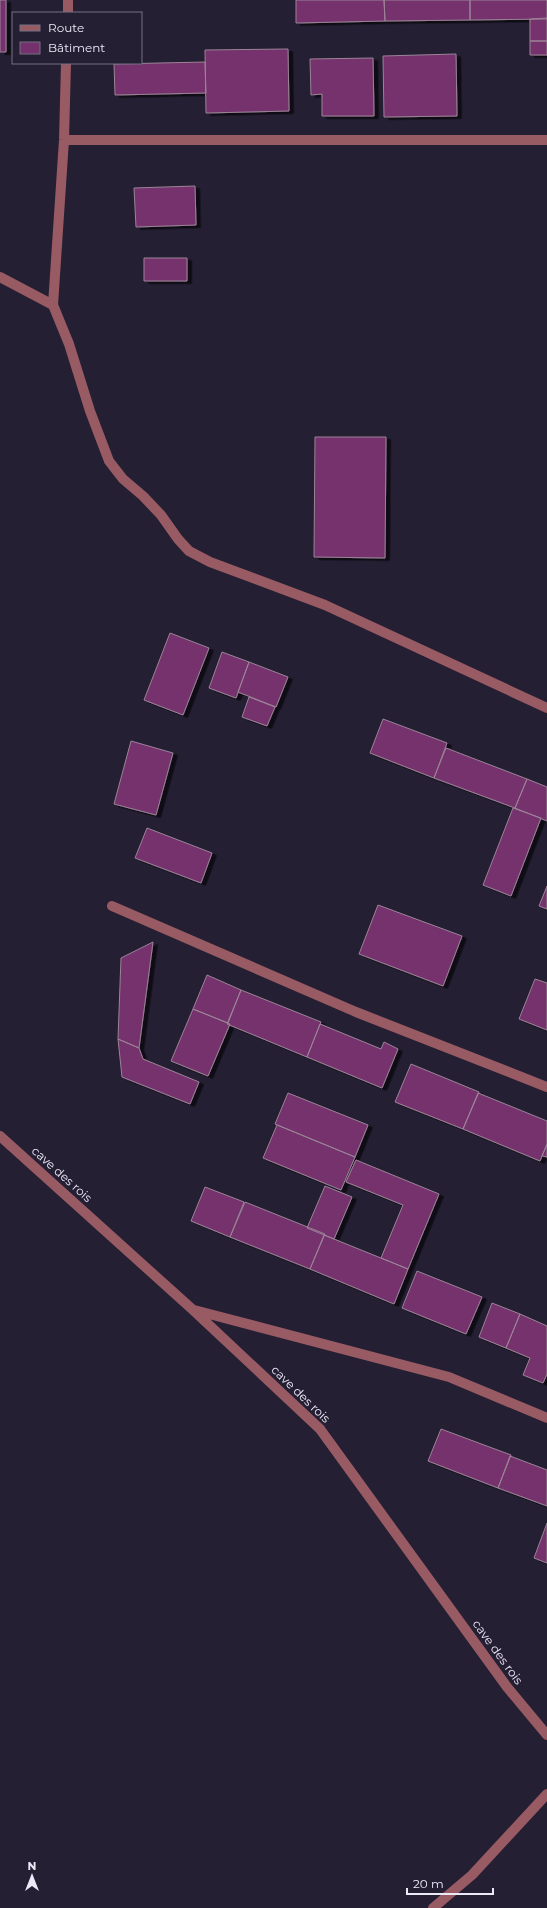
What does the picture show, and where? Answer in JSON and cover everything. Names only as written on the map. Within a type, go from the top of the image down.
[{"type":"street","points":[[68,0],[68,12]]},
{"type":"street","points":[[66,64],[64,140],[53,305],[69,344],[90,411],[109,461],[122,479],[161,514],[178,539],[189,551],[210,562],[325,605],[547,708]]},
{"type":"street","points":[[64,140],[547,140]]},
{"type":"street","points":[[0,277],[53,305]]},
{"type":"street","points":[[112,906],[356,1012],[547,1087]]},
{"type":"street","name":"cave des rois","points":[[0,1136],[192,1309],[320,1429],[507,1687],[547,1735]]},
{"type":"street","points":[[192,1309],[449,1377],[547,1418]]},
{"type":"street","points":[[433,1908],[472,1875],[547,1794]]},
{"type":"building","points":[[0,0],[6,0],[6,52],[0,52]]},
{"type":"building","points":[[296,0],[384,0],[385,21],[296,23]]},
{"type":"building","points":[[384,0],[470,0],[470,20],[385,21]]},
{"type":"building","points":[[470,0],[547,0],[547,19],[470,20]]},
{"type":"building","points":[[547,18],[547,41],[530,41],[530,19]]},
{"type":"building","points":[[530,41],[547,41],[547,55],[530,55]]},
{"type":"building","points":[[288,49],[289,111],[206,113],[205,50]]},
{"type":"building","points":[[456,54],[457,116],[384,117],[383,56]]},
{"type":"building","points":[[373,58],[374,116],[322,116],[322,94],[311,95],[310,59]]},
{"type":"building","points":[[205,62],[206,93],[115,95],[114,64]]},
{"type":"building","points":[[195,186],[196,225],[136,227],[134,188]]},
{"type":"building","points":[[144,258],[187,258],[187,281],[144,281]]},
{"type":"building","points":[[315,437],[386,437],[385,558],[314,557]]},
{"type":"building","points":[[170,633],[209,648],[183,715],[144,700]]},
{"type":"building","points":[[222,652],[249,662],[236,698],[209,688]]},
{"type":"building","points":[[249,662],[288,677],[276,707],[238,692]]},
{"type":"building","points":[[249,697],[275,707],[267,726],[242,717]]},
{"type":"building","points":[[383,719],[447,743],[434,778],[370,753]]},
{"type":"building","points":[[131,741],[173,753],[156,815],[114,804]]},
{"type":"building","points":[[446,748],[527,779],[515,808],[434,778]]},
{"type":"building","points":[[527,779],[547,787],[547,821],[515,808]]},
{"type":"building","points":[[513,808],[541,818],[511,896],[483,885]]},
{"type":"building","points":[[147,828],[212,853],[201,883],[135,858]]},
{"type":"building","points":[[547,886],[547,909],[539,906]]},
{"type":"building","points":[[378,905],[462,936],[443,986],[359,954]]},
{"type":"building","points":[[153,942],[139,1048],[118,1039],[121,958]]},
{"type":"building","points":[[207,975],[241,990],[228,1023],[193,1009]]},
{"type":"building","points":[[535,979],[547,983],[547,1030],[519,1019]]},
{"type":"building","points":[[241,990],[321,1022],[307,1057],[227,1024]]},
{"type":"building","points":[[193,1009],[230,1024],[208,1076],[171,1061]]},
{"type":"building","points":[[320,1024],[381,1049],[384,1042],[398,1049],[382,1088],[307,1057]]},
{"type":"building","points":[[118,1039],[139,1048],[143,1059],[199,1082],[190,1104],[122,1077]]},
{"type":"building","points":[[411,1064],[479,1092],[463,1129],[395,1102]]},
{"type":"building","points":[[288,1093],[368,1125],[355,1157],[275,1124]]},
{"type":"building","points":[[478,1093],[547,1121],[547,1144],[540,1161],[463,1129]]},
{"type":"building","points":[[277,1125],[355,1157],[341,1190],[263,1158]]},
{"type":"building","points":[[547,1144],[547,1157],[542,1156]]},
{"type":"building","points":[[356,1160],[439,1194],[408,1269],[381,1258],[403,1205],[346,1182]]},
{"type":"building","points":[[325,1186],[352,1197],[334,1239],[307,1228]]},
{"type":"building","points":[[205,1187],[244,1202],[230,1237],[191,1221]]},
{"type":"building","points":[[245,1202],[325,1234],[310,1269],[230,1237]]},
{"type":"building","points":[[324,1235],[408,1269],[394,1304],[310,1269]]},
{"type":"building","points":[[417,1271],[482,1297],[466,1334],[402,1308]]},
{"type":"building","points":[[492,1303],[520,1314],[506,1348],[479,1337]]},
{"type":"building","points":[[520,1314],[547,1326],[547,1374],[543,1383],[523,1375],[530,1358],[506,1348]]},
{"type":"building","points":[[441,1429],[511,1455],[498,1488],[428,1461]]},
{"type":"building","points":[[510,1456],[547,1470],[547,1506],[498,1488]]},
{"type":"building","points":[[547,1523],[547,1563],[534,1558]]}]
